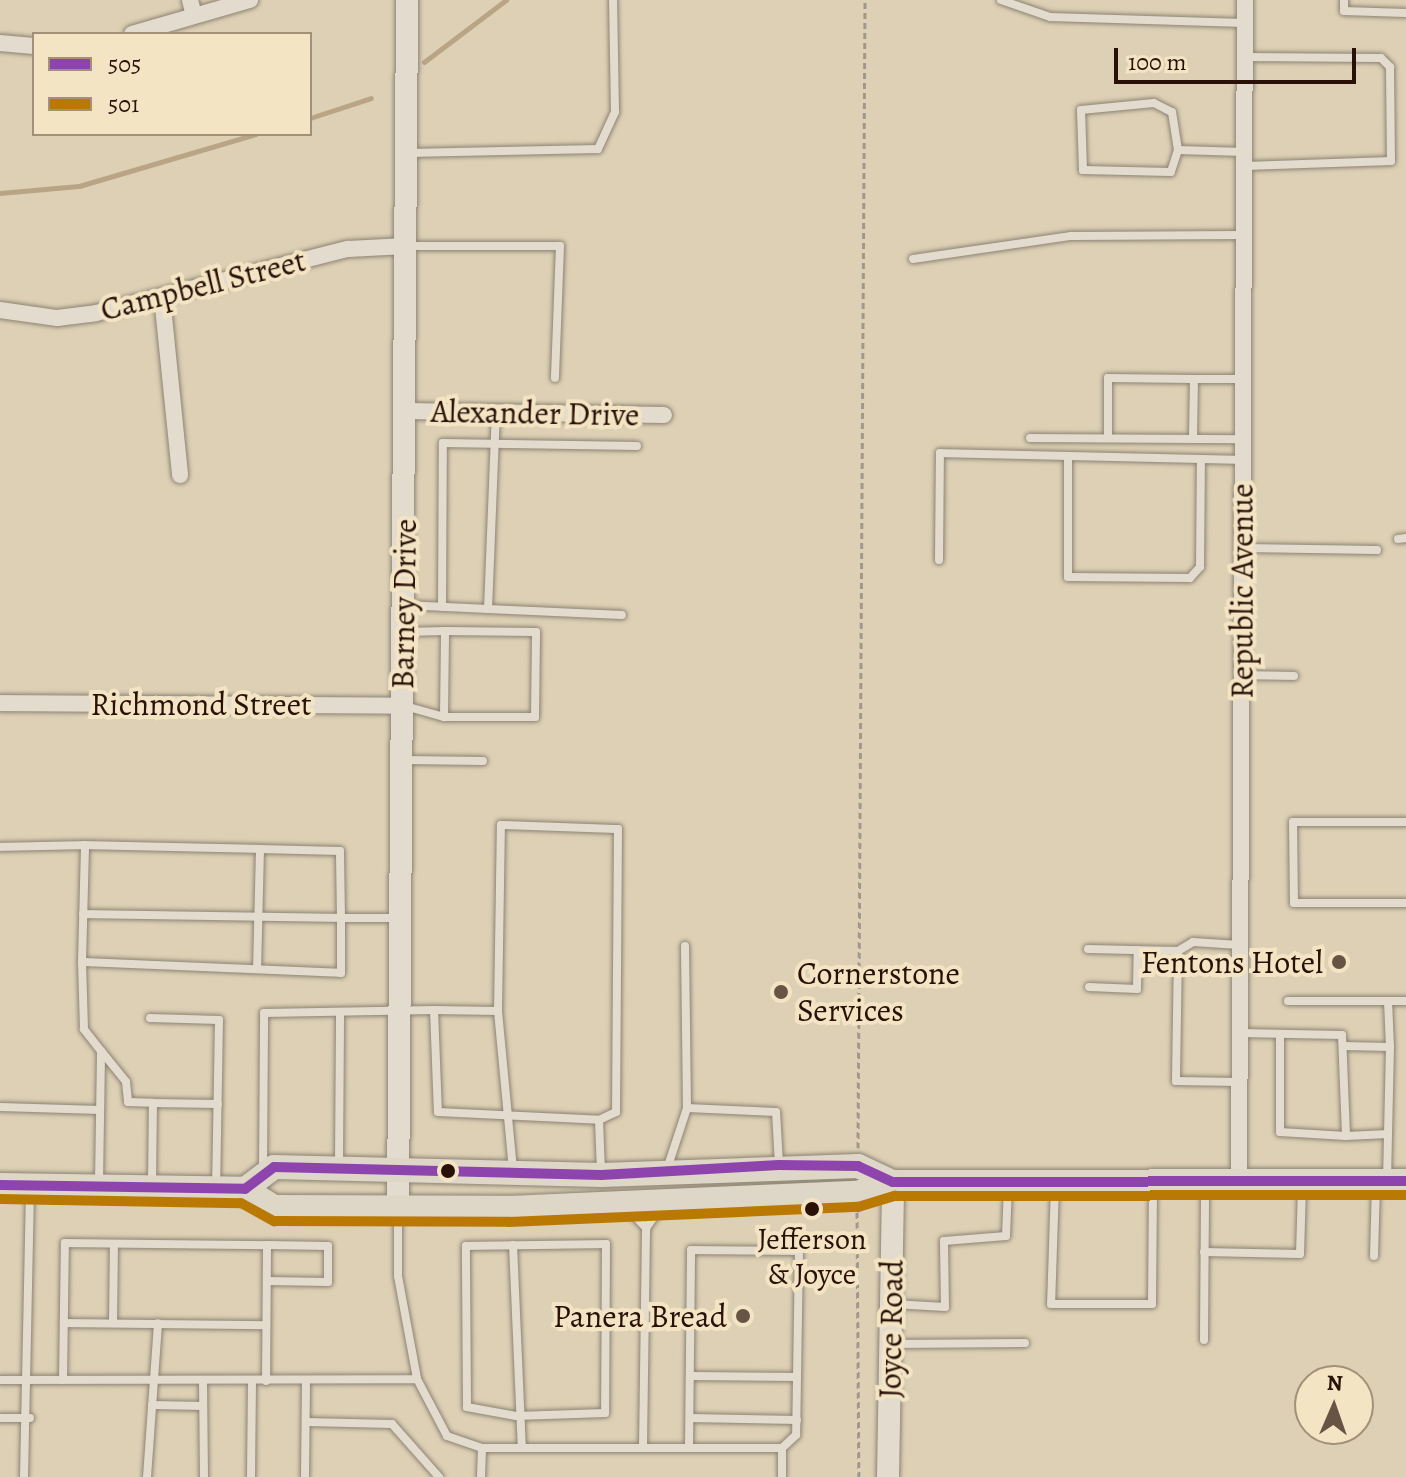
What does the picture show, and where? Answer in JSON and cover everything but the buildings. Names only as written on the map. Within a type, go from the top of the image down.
[{"type":"main road","points":[[0,1185],[216,1189],[254,1182],[274,1167],[398,1173],[601,1175],[779,1165],[858,1166],[893,1182]]},
{"type":"main road","points":[[254,1182],[274,1207],[398,1208],[857,1193],[893,1182],[1390,1181]]},
{"type":"street","points":[[137,32],[192,8],[250,0]]},
{"type":"street","name":"Barney Drive","points":[[398,1208],[405,632],[407,0]]},
{"type":"street","name":"Republic Avenue","points":[[1239,1181],[1245,0]]},
{"type":"street","points":[[0,43],[32,46]]},
{"type":"street","name":"Campbell Street","points":[[0,310],[57,318],[162,297],[348,249],[406,246]]},
{"type":"street","points":[[162,297],[180,475]]},
{"type":"street","name":"Alexander Drive","points":[[406,411],[664,415]]},
{"type":"street","name":"Richmond Street","points":[[0,703],[403,706]]},
{"type":"street","name":"Joyce Road","points":[[888,1477],[893,1182]]},
{"type":"lane","points":[[407,153],[598,149],[615,112],[613,0]]},
{"type":"lane","points":[[1001,0],[1050,17],[1244,23]]},
{"type":"lane","points":[[1344,0],[1344,11],[1406,13]]},
{"type":"lane","points":[[1178,150],[1244,159],[1391,161],[1390,67],[1381,58],[1244,57]]},
{"type":"lane","points":[[1165,106],[1178,150],[1171,172],[1083,170],[1081,110],[1165,106]]},
{"type":"lane","points":[[913,259],[1071,236],[1243,235]]},
{"type":"lane","points":[[406,246],[560,246],[555,378]]},
{"type":"lane","points":[[1108,438],[1108,378],[1243,379]]},
{"type":"lane","points":[[1193,439],[1194,379]]},
{"type":"lane","points":[[488,609],[496,412]]},
{"type":"lane","points":[[1030,438],[1243,439]]},
{"type":"lane","points":[[442,607],[443,443],[637,446]]},
{"type":"lane","points":[[939,560],[940,453],[1052,452],[1068,459],[1242,460]]},
{"type":"lane","points":[[1068,459],[1068,577],[1083,578],[1190,578],[1200,567],[1201,460]]},
{"type":"lane","points":[[1242,548],[1377,550]]},
{"type":"lane","points":[[405,605],[622,615]]},
{"type":"lane","points":[[444,717],[445,631]]},
{"type":"lane","points":[[403,706],[444,717],[535,717],[536,632],[405,632]]},
{"type":"lane","points":[[1241,675],[1294,676]]},
{"type":"lane","points":[[403,760],[483,761]]},
{"type":"lane","points":[[1406,822],[1293,822],[1294,903],[1406,903]]},
{"type":"lane","points":[[434,1010],[438,1112],[503,1116],[599,1120],[616,1112],[618,829],[501,825],[498,1011],[503,1116],[514,1174]]},
{"type":"lane","points":[[0,847],[85,845],[340,851],[341,973],[82,962]]},
{"type":"lane","points":[[85,845],[84,1029],[126,1082],[128,1102],[218,1104]]},
{"type":"lane","points":[[257,969],[260,849]]},
{"type":"lane","points":[[83,914],[401,918]]},
{"type":"lane","points":[[1088,949],[1178,951],[1193,942],[1240,945]]},
{"type":"lane","points":[[666,1172],[687,1108],[685,946]]},
{"type":"lane","points":[[1089,987],[1137,989],[1138,950]]},
{"type":"lane","points":[[1178,951],[1176,1081],[1239,1082]]},
{"type":"lane","points":[[1288,1001],[1406,1001]]},
{"type":"lane","points":[[1374,1256],[1390,1181],[1388,1001]]},
{"type":"lane","points":[[254,1182],[264,1013],[399,1015],[434,1010],[498,1011]]},
{"type":"lane","points":[[339,1169],[340,1014]]},
{"type":"lane","points":[[150,1018],[219,1020],[216,1189]]},
{"type":"lane","points":[[1240,1033],[1342,1035],[1346,1136]]},
{"type":"lane","points":[[1280,1034],[1280,1132],[1346,1136],[1388,1134]]},
{"type":"lane","points":[[1343,1046],[1390,1047]]},
{"type":"lane","points":[[99,1187],[101,1051]]},
{"type":"lane","points":[[152,1188],[153,1103]]},
{"type":"lane","points":[[0,1107],[100,1110]]},
{"type":"lane","points":[[687,1108],[776,1112],[779,1165]]},
{"type":"lane","points":[[599,1120],[601,1175]]},
{"type":"lane","points":[[1056,1182],[1051,1304],[1152,1304],[1153,1181]]},
{"type":"lane","points":[[1204,1340],[1205,1181]]},
{"type":"lane","points":[[1204,1252],[1300,1254],[1302,1181]]},
{"type":"lane","points":[[892,1304],[945,1307],[944,1241],[1006,1236],[1009,1182]]},
{"type":"lane","points":[[24,1477],[30,1418],[30,1186]]},
{"type":"lane","points":[[643,1447],[646,1228],[667,1198]]},
{"type":"lane","points":[[620,1202],[646,1228]]},
{"type":"lane","points":[[398,1208],[398,1276],[417,1379],[447,1436],[482,1448],[782,1448],[796,1435],[799,1251],[691,1250],[689,1447]]},
{"type":"lane","points":[[63,1380],[65,1243],[328,1246],[328,1282],[267,1281]]},
{"type":"lane","points":[[113,1323],[114,1244]]},
{"type":"lane","points":[[606,1244],[605,1413],[516,1416],[467,1407],[466,1246],[513,1245],[606,1244]]},
{"type":"lane","points":[[266,1381],[267,1245]]},
{"type":"lane","points":[[513,1245],[516,1416],[522,1448]]},
{"type":"lane","points":[[64,1323],[266,1325]]},
{"type":"lane","points":[[147,1477],[152,1405],[157,1381],[158,1323]]},
{"type":"lane","points":[[892,1344],[1025,1343]]},
{"type":"lane","points":[[690,1376],[797,1377]]},
{"type":"lane","points":[[0,1380],[417,1379]]},
{"type":"lane","points":[[203,1381],[204,1477]]},
{"type":"lane","points":[[251,1477],[252,1381]]},
{"type":"lane","points":[[305,1477],[306,1381]]},
{"type":"lane","points":[[152,1405],[203,1406]]},
{"type":"lane","points":[[0,1418],[30,1418]]},
{"type":"lane","points":[[690,1418],[797,1420]]},
{"type":"lane","points":[[306,1422],[392,1424],[439,1477]]},
{"type":"lane","points":[[481,1477],[482,1448]]},
{"type":"lane","points":[[782,1448],[782,1477]]},
{"type":"path","points":[[858,1150],[865,0]]},
{"type":"path","points":[[857,1203],[859,1477]]},
{"type":"waterway","points":[[424,62],[506,0]]},
{"type":"waterway","points":[[312,117],[371,98]]},
{"type":"waterway","points":[[0,193],[79,186],[249,136]]},
{"type":"transit line","name":"505","points":[[0,1185],[245,1189],[274,1167],[601,1175],[779,1165],[858,1166],[893,1182],[1406,1181]]},
{"type":"transit line","name":"501","points":[[0,1199],[241,1203],[274,1221],[509,1222],[858,1207],[895,1196],[1406,1195]]},
{"type":"place","name":"Fentons Hotel","points":[[1339,962]]},
{"type":"place","name":"Cornerstone Services","points":[[781,992]]},
{"type":"place","name":"Jefferson & Joyce","points":[[812,1209]]},
{"type":"place","name":"Panera Bread","points":[[743,1316]]}]
